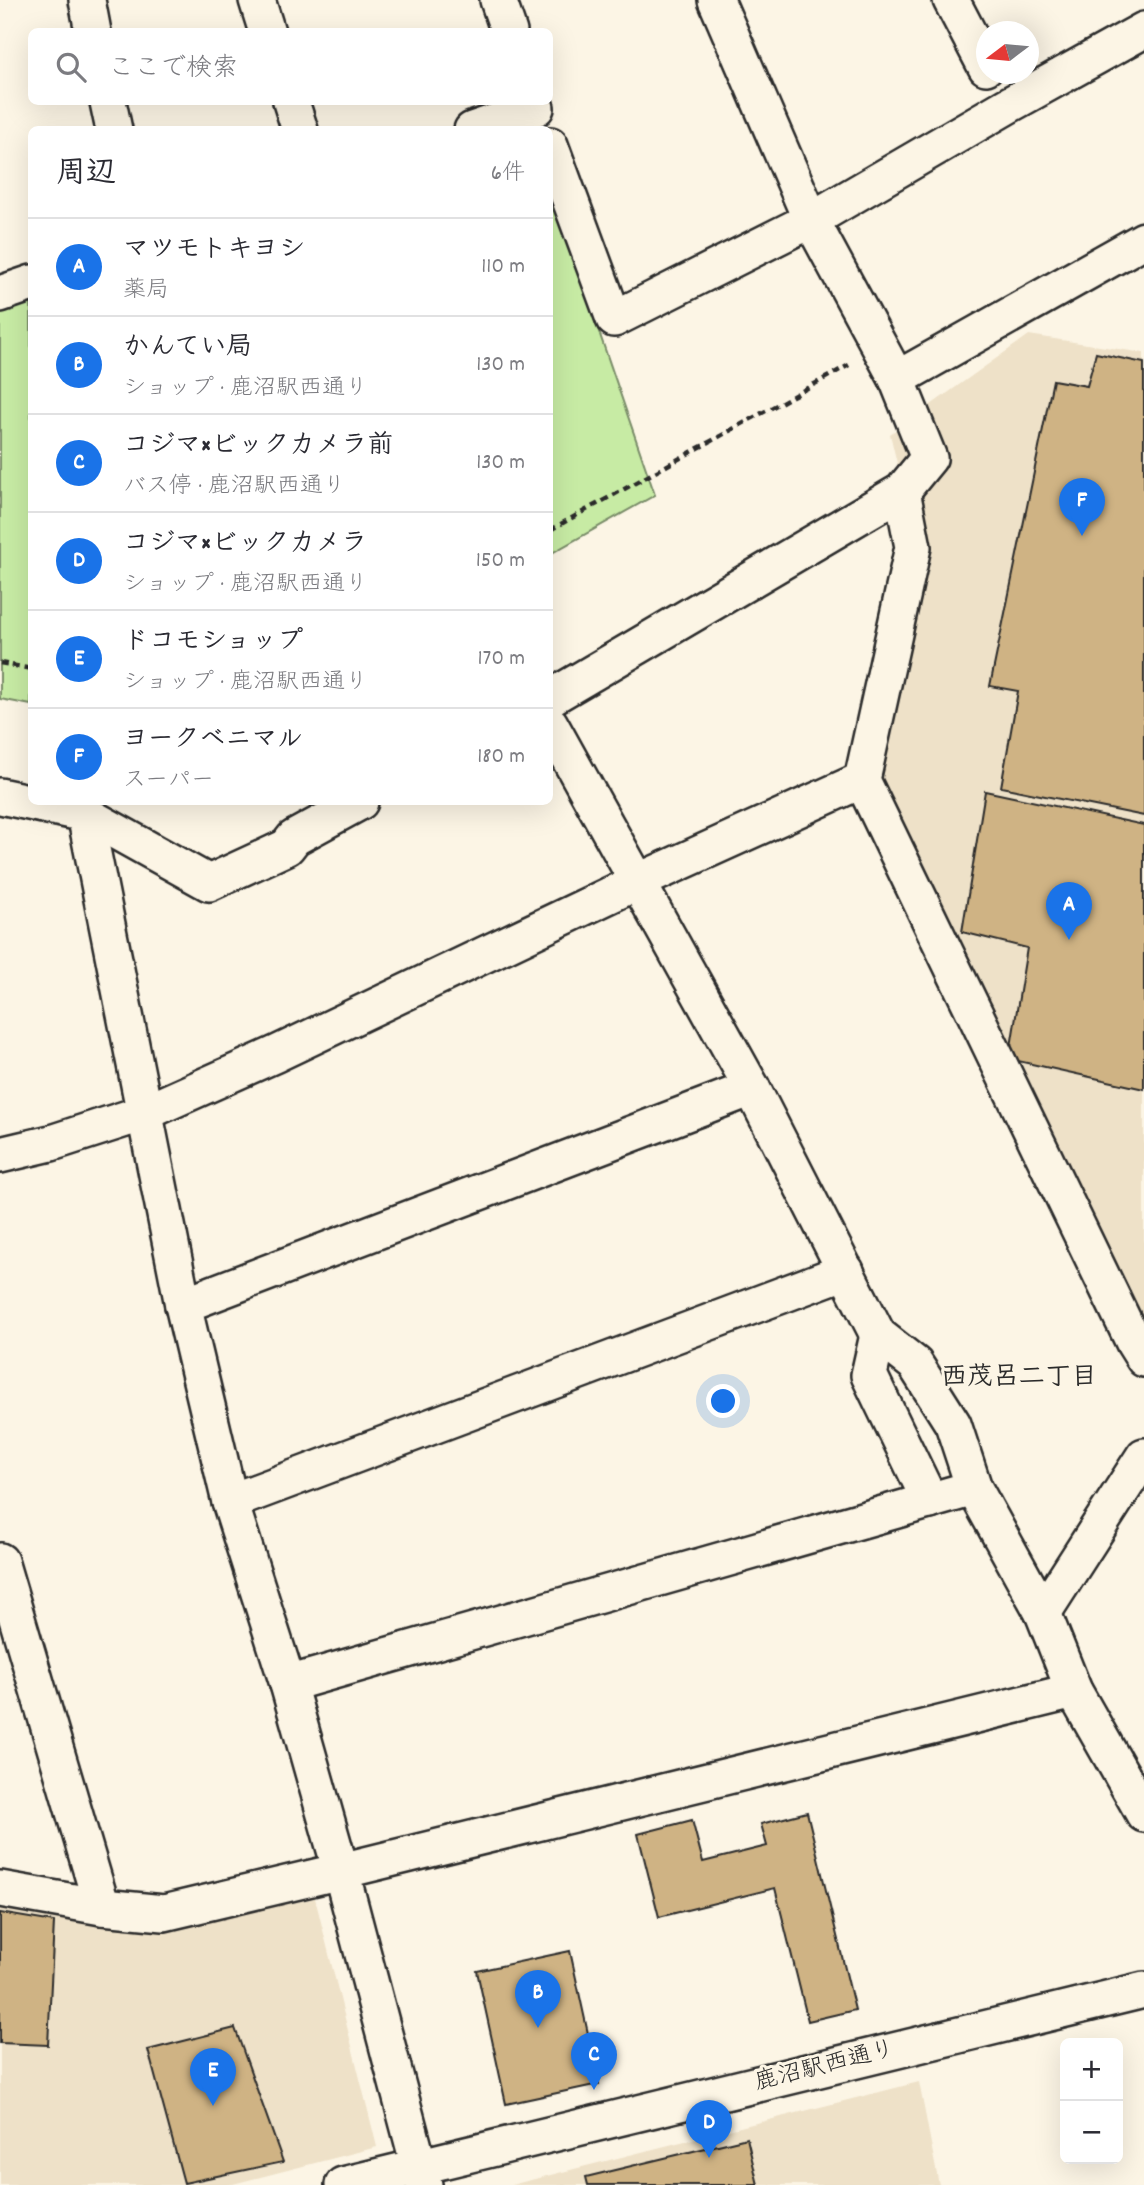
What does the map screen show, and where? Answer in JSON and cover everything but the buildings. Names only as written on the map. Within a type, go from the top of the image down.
[{"type":"street","points":[[87,0],[92,28]]},
{"type":"street","points":[[257,0],[267,28]]},
{"type":"street","points":[[498,0],[508,28]]},
{"type":"street","points":[[553,696],[902,491],[929,458],[897,379],[811,220],[716,0]]},
{"type":"street","points":[[951,0],[976,48]]},
{"type":"street","points":[[553,153],[614,319],[811,220],[1144,30]]},
{"type":"street","points":[[995,84],[1007,106]]},
{"type":"street","points":[[109,105],[113,126]]},
{"type":"street","points":[[292,105],[299,126]]},
{"type":"street","points":[[488,126],[538,113]]},
{"type":"street","points":[[897,379],[1144,240]]},
{"type":"street","points":[[0,295],[28,284]]},
{"type":"street","points":[[902,491],[913,547],[862,780],[1144,1359]]},
{"type":"street","points":[[553,729],[752,1088],[878,1335],[915,1364],[953,1424],[974,1488],[1044,1613],[1074,1691],[1144,1814]]},
{"type":"street","points":[[0,1156],[51,1143],[144,1113],[276,1054],[637,881],[862,780]]},
{"type":"street","points":[[0,796],[28,802]]},
{"type":"street","points":[[42,805],[85,814],[209,883],[287,847],[294,838],[354,805]]},
{"type":"street","points":[[85,814],[183,1306],[230,1502],[288,1684],[341,1871],[421,2176]]},
{"type":"street","points":[[183,1306],[752,1088]]},
{"type":"street","points":[[230,1502],[846,1271]]},
{"type":"street","points":[[878,1335],[869,1375],[930,1501]]},
{"type":"street","points":[[1044,1613],[1144,1456]]},
{"type":"street","points":[[288,1684],[974,1488]]},
{"type":"street","points":[[0,1561],[102,1907]]},
{"type":"street","points":[[0,1889],[102,1907],[164,1913],[1074,1691]]},
{"type":"street","name":"鹿沼駅西通り","points":[[343,2185],[421,2176],[1144,1990]]},
{"type":"path","points":[[553,528],[856,361]]},
{"type":"path","points":[[0,663],[28,668]]},
{"type":"shaded area","points":[[1029,335],[1144,353],[1144,1325],[880,776],[917,547],[890,434]]},
{"type":"shaded area","points":[[315,1898],[377,2147],[229,2185],[0,2185],[0,1905],[161,1930]]},
{"type":"shaded area","points":[[919,2082],[939,2185],[511,2185]]},
{"type":"green space","points":[[553,198],[655,495],[553,552]]},
{"type":"green space","points":[[28,293],[28,704],[0,699],[0,303]]},
{"type":"place","name":"ヨークベニマル","points":[[1082,536]]},
{"type":"place","name":"マツモトキヨシ","points":[[1069,940]]},
{"type":"place","name":"かんてい局","points":[[538,2028]]},
{"type":"place","name":"コジマ×ビックカメラ前","points":[[594,2090]]},
{"type":"place","name":"ドコモショップ","points":[[213,2106]]},
{"type":"place","name":"コジマ×ビックカメラ","points":[[709,2158]]},
{"type":"district","name":"西茂呂二丁目","points":[[1019,1378]]}]
